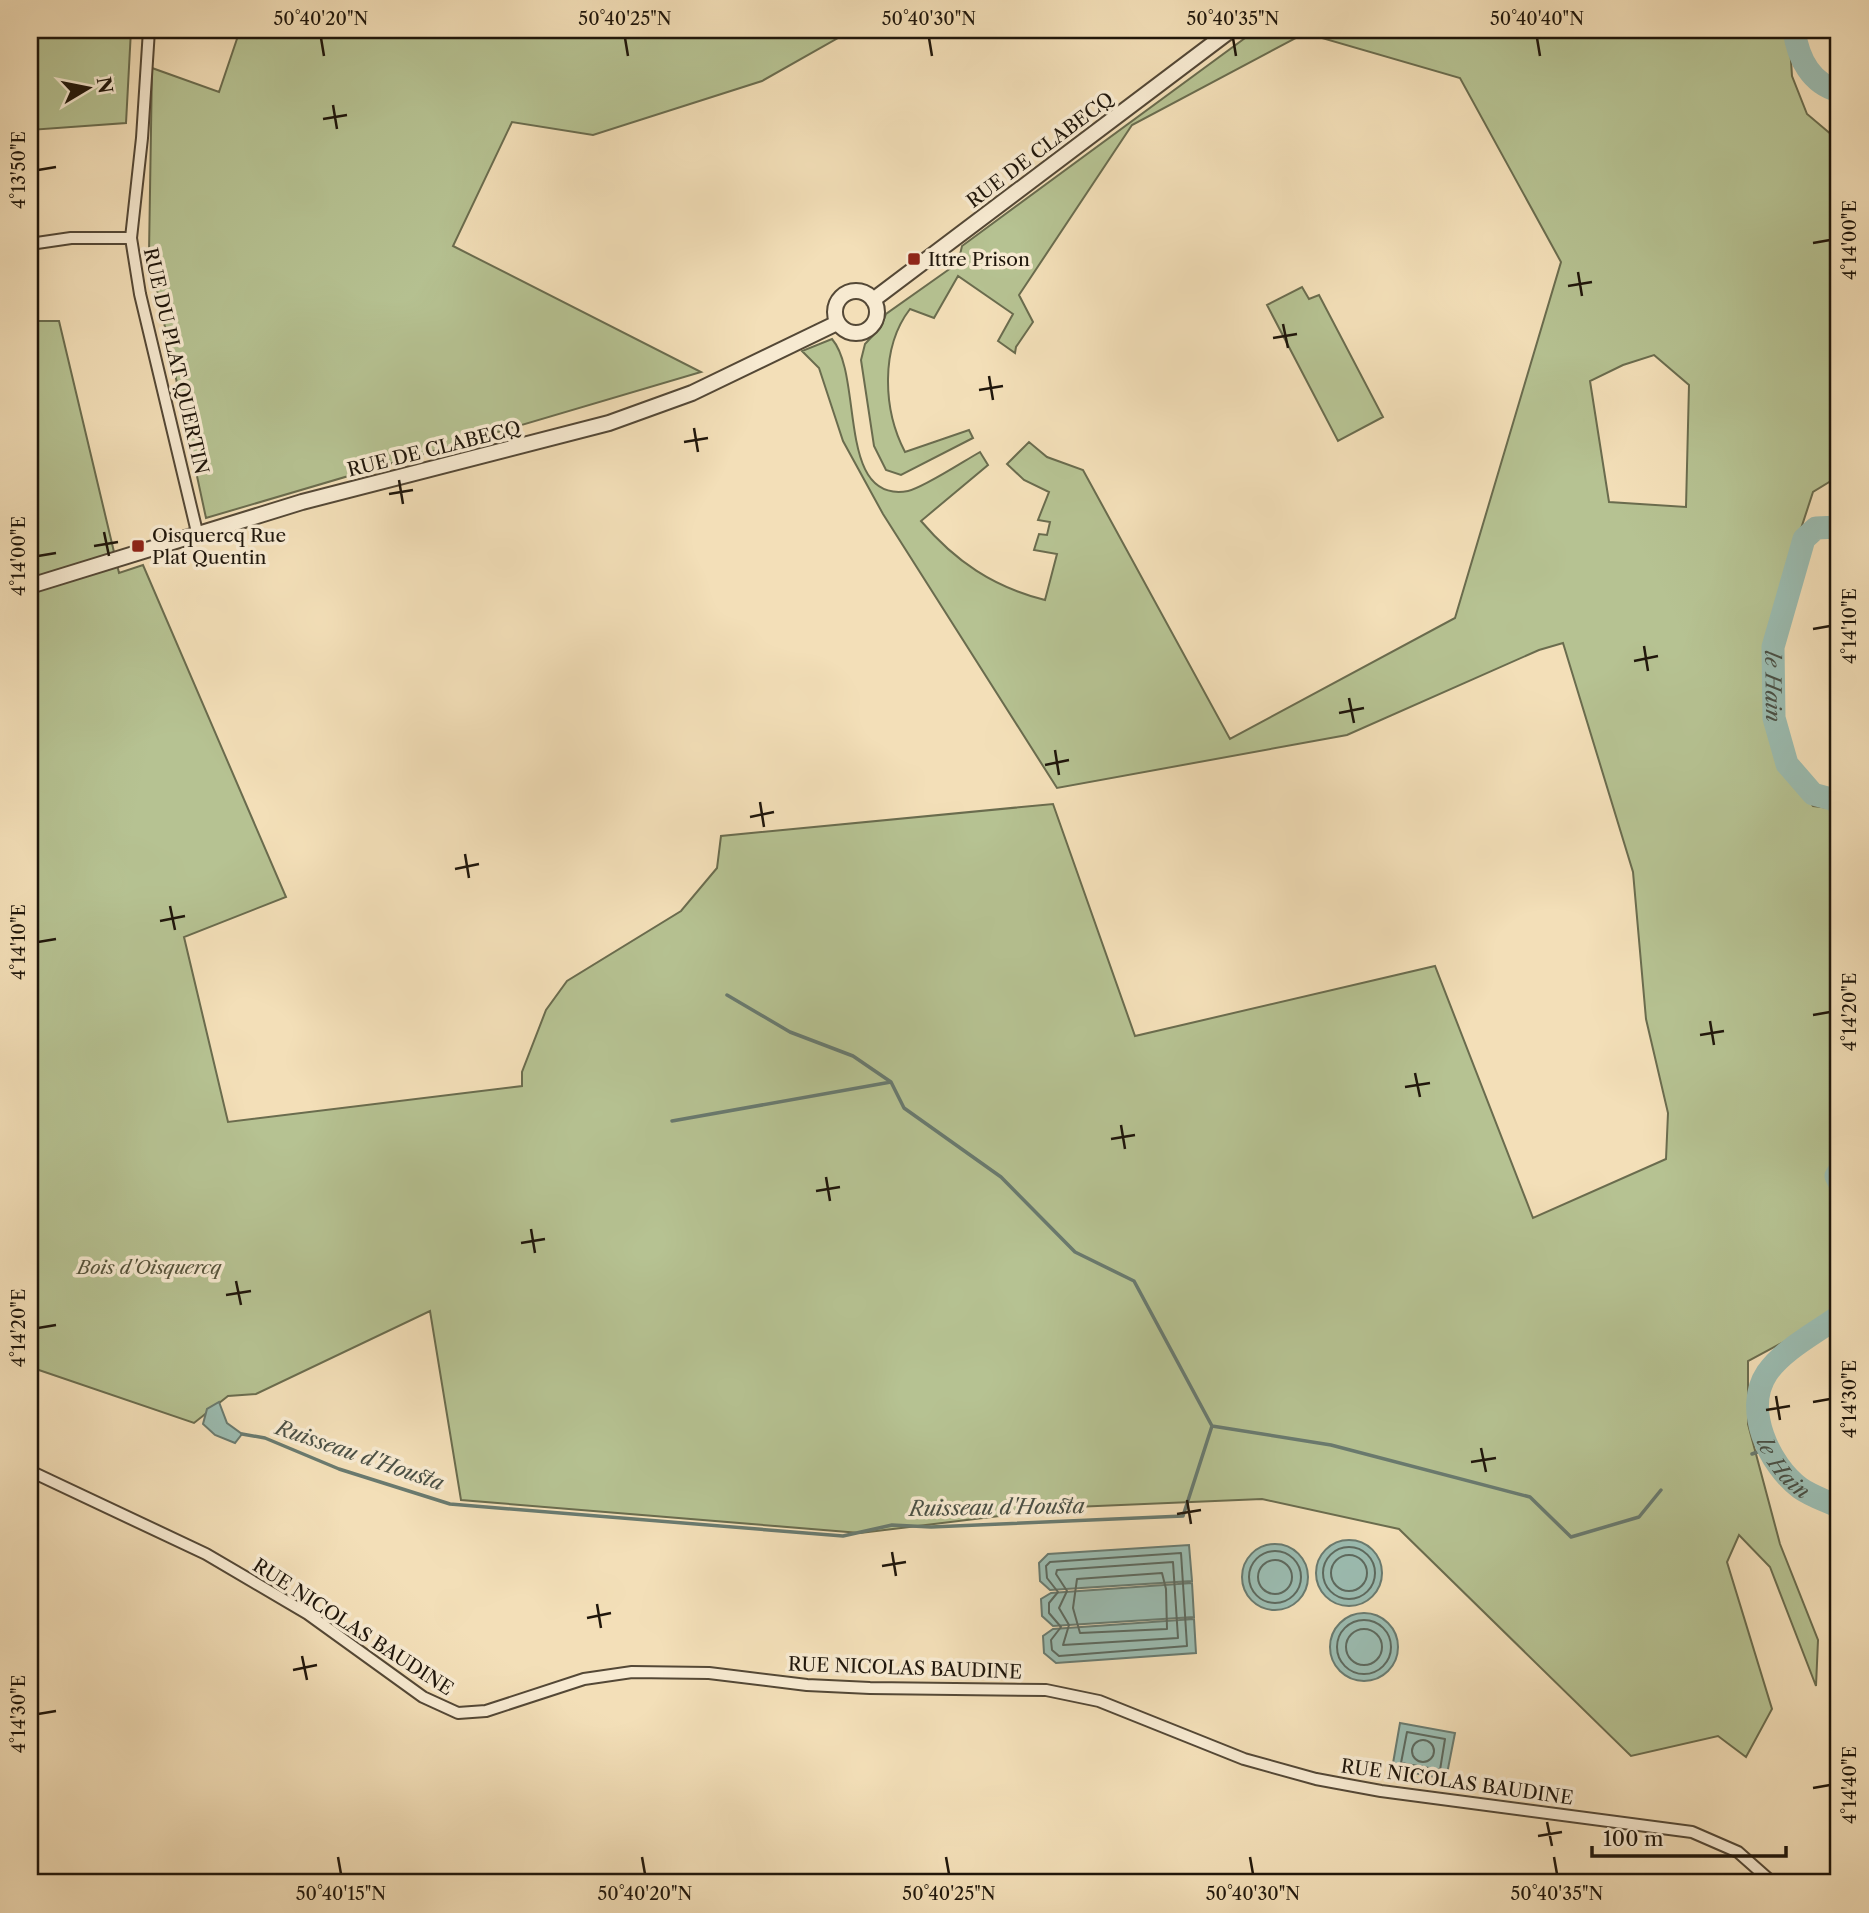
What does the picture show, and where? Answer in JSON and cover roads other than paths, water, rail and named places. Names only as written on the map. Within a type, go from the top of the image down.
[{"type":"street","name":"RUE DU PLAT QUERTIN","points":[[149,30],[142,138],[131,238],[140,294],[197,532]]},
{"type":"street","name":"RUE DE CLABECQ","points":[[873,300],[1231,30]]},
{"type":"street","points":[[30,244],[71,238],[131,238]]},
{"type":"street","points":[[862,291],[873,300],[877,316],[868,330],[852,333],[837,323],[834,316],[837,302],[847,292],[862,291]]},
{"type":"street","name":"RUE DE CLABECQ","points":[[30,586],[197,532],[609,423],[725,378],[837,323]]},
{"type":"street","name":"RUE NICOLAS BAUDINE","points":[[30,1471],[206,1554],[308,1614],[423,1697],[457,1713],[486,1711],[584,1679],[632,1672],[709,1673],[807,1685],[870,1688],[1046,1690],[1099,1701],[1244,1759],[1316,1779],[1381,1791],[1692,1832],[1738,1852],[1773,1883]]},
{"type":"water","points":[[219,1402],[227,1423],[242,1434],[235,1443],[215,1435],[203,1424],[207,1409]]},
{"type":"water","points":[[1342,1540],[1356,1540],[1368,1545],[1377,1554],[1382,1573],[1380,1586],[1373,1597],[1356,1606],[1342,1606],[1330,1601],[1321,1592],[1316,1580],[1316,1566],[1321,1554],[1330,1545]]},
{"type":"water","points":[[1268,1544],[1282,1544],[1294,1549],[1303,1558],[1308,1577],[1306,1590],[1299,1601],[1282,1610],[1268,1610],[1256,1605],[1247,1596],[1242,1584],[1242,1570],[1247,1558],[1256,1549]]},
{"type":"water","points":[[1189,1545],[1192,1581],[1050,1590],[1040,1581],[1039,1563],[1048,1554]]},
{"type":"water","points":[[1192,1583],[1194,1617],[1053,1626],[1042,1616],[1041,1599],[1051,1593]]},
{"type":"water","points":[[1364,1613],[1377,1616],[1388,1623],[1395,1634],[1398,1647],[1395,1660],[1388,1671],[1377,1678],[1364,1681],[1351,1678],[1340,1671],[1333,1660],[1330,1647],[1333,1634],[1340,1623],[1351,1616]]},
{"type":"water","points":[[1194,1619],[1196,1653],[1056,1663],[1044,1653],[1043,1636],[1053,1629]]},
{"type":"water","points":[[1400,1723],[1455,1733],[1446,1779],[1392,1769]]},
{"type":"waterway","name":"le Hain","points":[[1794,30],[1807,68],[1829,88],[1839,91]]},
{"type":"waterway","name":"le Hain","points":[[1839,527],[1816,528],[1804,539],[1773,647],[1774,718],[1787,764],[1813,794],[1835,800],[1839,805]]},
{"type":"waterway","points":[[727,995],[790,1032],[853,1056],[891,1082]]},
{"type":"waterway","points":[[672,1121],[891,1082],[904,1108],[1001,1177],[1075,1252],[1134,1281],[1212,1426]]},
{"type":"waterway","name":"le Hain","points":[[1839,1171],[1836,1176],[1839,1182]]},
{"type":"waterway","name":"le Hain","points":[[1839,1316],[1774,1364],[1760,1387],[1758,1403],[1763,1435],[1778,1465],[1800,1488],[1839,1507]]},
{"type":"waterway","name":"Ruisseau d'Housta","points":[[242,1434],[265,1438],[339,1469],[450,1504],[843,1536],[892,1525],[931,1527],[1183,1516],[1212,1426],[1331,1445],[1530,1497],[1571,1537],[1639,1517],[1661,1490]]},
{"type":"waterway","name":"Ruisseau d'Housta","points":[[1752,1454],[1768,1448]]},
{"type":"place","name":"Ittre Prison","points":[[914,259]]},
{"type":"place","name":"Oisquercq Rue Plat Quentin","points":[[138,546]]},
{"type":"park label","name":"Bois d'Oisquercq","points":[[149,1267]]}]
